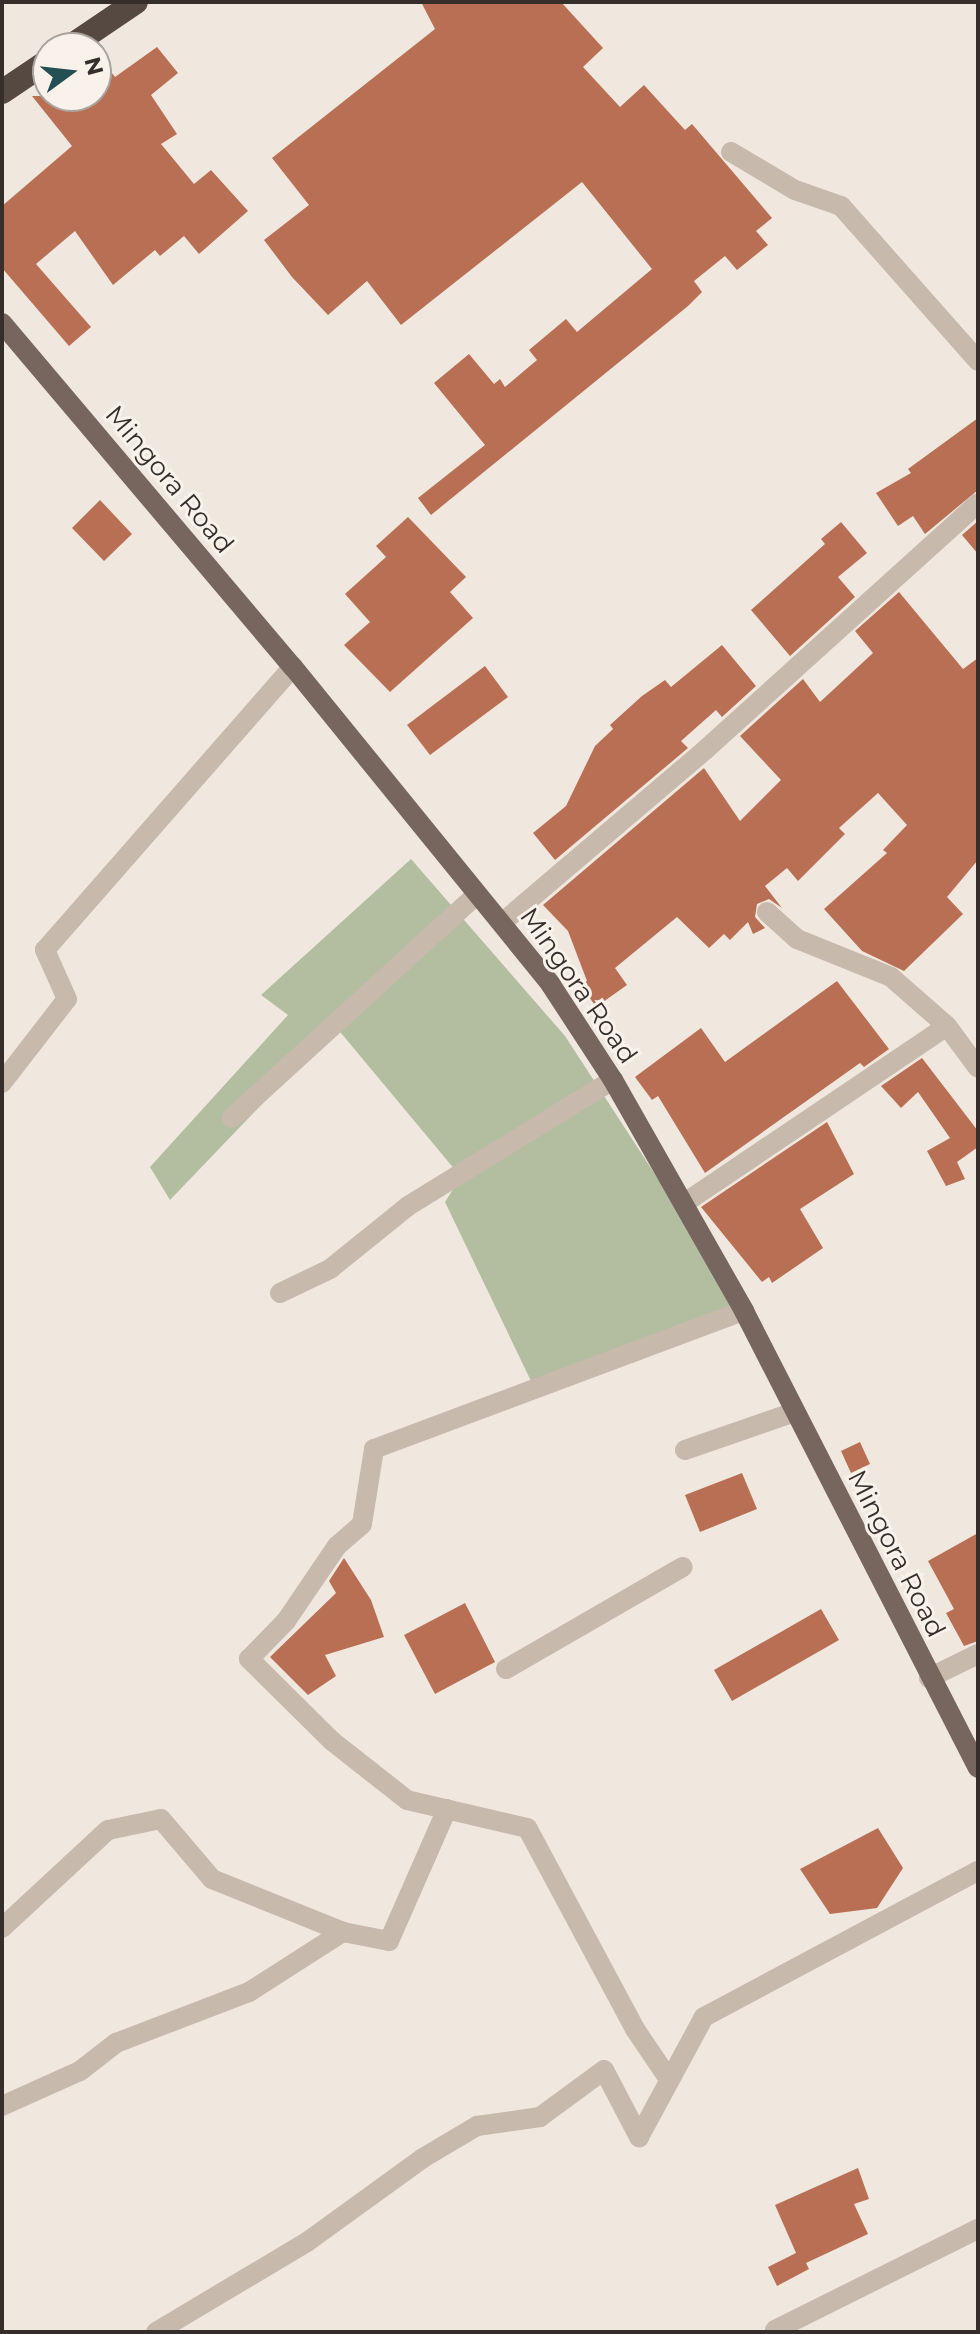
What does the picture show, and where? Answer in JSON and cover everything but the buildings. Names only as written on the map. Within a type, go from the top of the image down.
[{"type":"highway","points":[[92,32],[136,2]]},
{"type":"highway","points":[[2,92],[32,72]]},
{"type":"main road","name":"Mingora Road","points":[[2,323],[293,667],[503,922],[613,1080],[744,1311],[929,1678],[978,1768]]},
{"type":"street","points":[[731,152],[795,190],[841,206],[978,361]]},
{"type":"street","points":[[503,922],[705,750],[978,503]]},
{"type":"street","points":[[2,1083],[67,999],[45,950],[293,667]]},
{"type":"street","points":[[232,1118],[477,894]]},
{"type":"street","points":[[767,912],[797,939],[891,977],[947,1026],[978,1068]]},
{"type":"street","points":[[683,1204],[947,1026]]},
{"type":"street","points":[[280,1293],[330,1269],[408,1206],[613,1080]]},
{"type":"street","points":[[668,2078],[635,2029],[527,1828],[407,1800],[332,1741],[249,1659],[286,1621],[337,1546],[362,1524],[374,1449],[744,1311]]},
{"type":"street","points":[[685,1450],[795,1412]]},
{"type":"street","points":[[506,1669],[683,1567]]},
{"type":"street","points":[[929,1678],[978,1654]]},
{"type":"street","points":[[2,1928],[108,1830],[161,1819],[212,1879],[343,1932],[389,1941],[447,1809]]},
{"type":"street","points":[[156,2332],[307,2242],[363,2197],[477,2126],[540,2117],[604,2070],[639,2137],[668,2078],[704,2017],[978,1871]]},
{"type":"street","points":[[2,2106],[80,2071],[116,2043],[249,1992],[343,1932]]},
{"type":"street","points":[[775,2330],[978,2229]]},
{"type":"green space","points":[[411,859],[565,1036],[744,1311],[531,1381],[445,1202],[461,1177],[336,1027],[170,1200],[150,1167],[288,1015],[261,995]]}]
